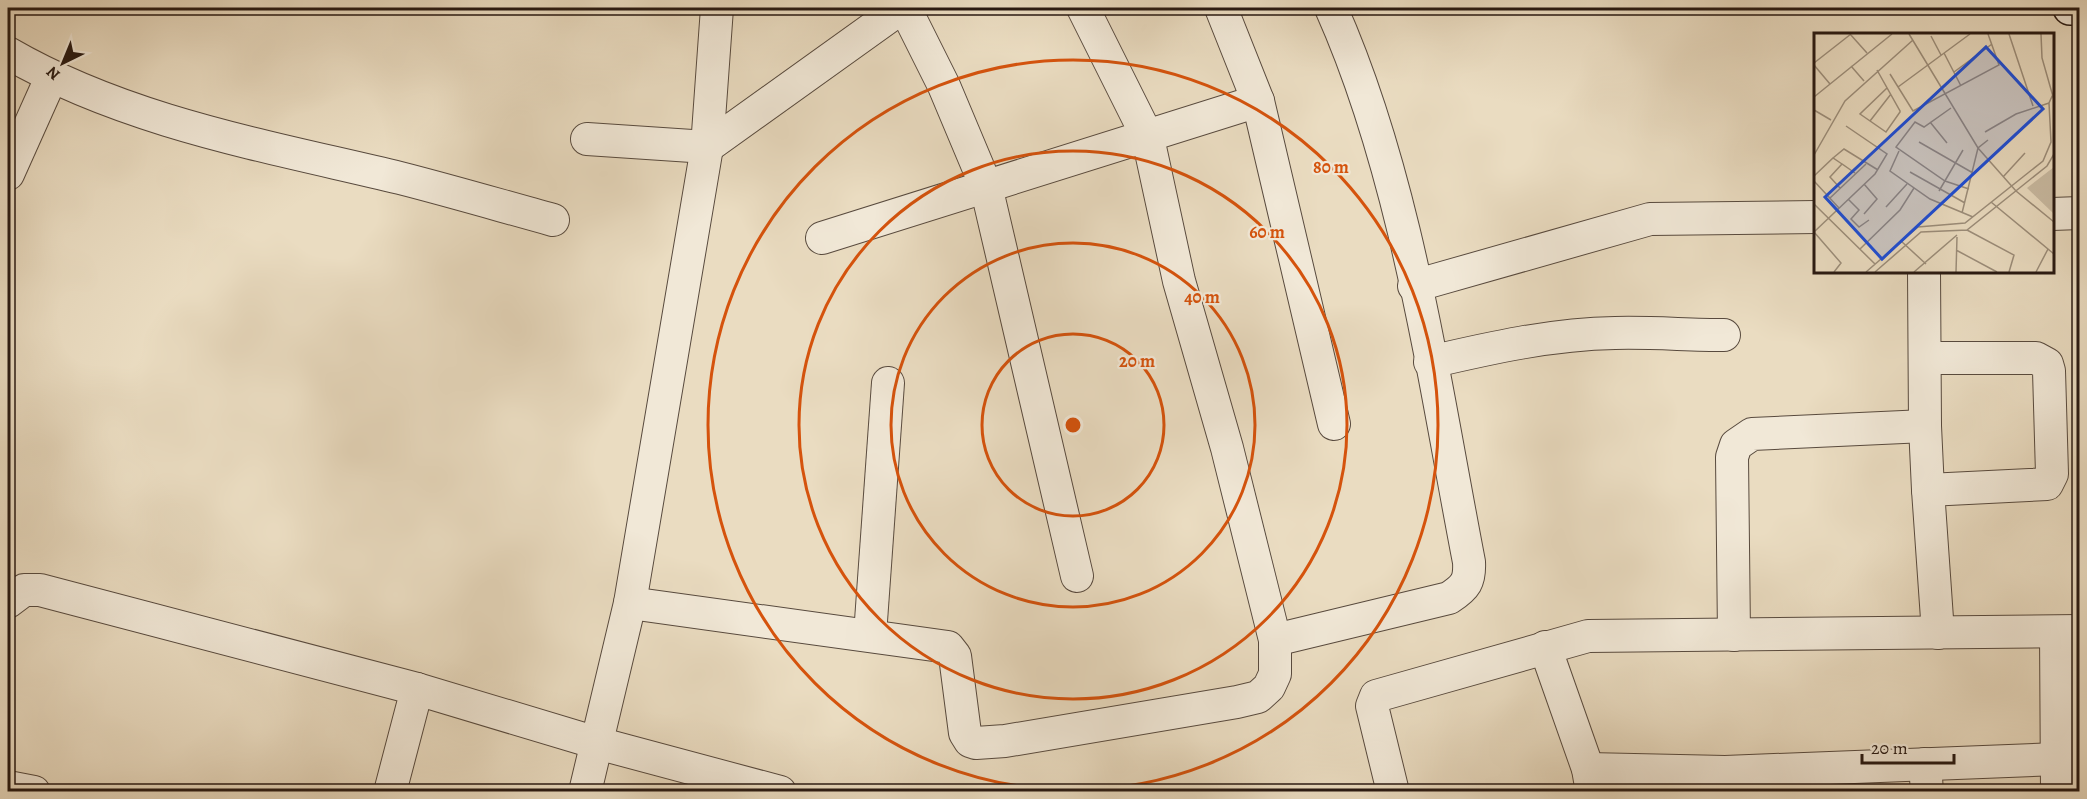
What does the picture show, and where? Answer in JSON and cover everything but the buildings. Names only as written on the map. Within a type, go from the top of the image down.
[{"type":"main road","points":[[2070,8],[2079,8]]},
{"type":"street","points":[[585,792],[630,603],[707,147],[717,8]]},
{"type":"street","points":[[586,139],[707,147],[903,8],[944,86],[986,186],[1077,576]]},
{"type":"street","points":[[630,603],[944,645],[953,650],[965,733],[970,741],[976,743],[1005,741],[1258,697],[1269,687],[1275,674],[1275,640],[1227,448],[1179,281],[1148,138],[1083,8]]},
{"type":"street","points":[[1221,8],[1258,101],[1334,424]]},
{"type":"street","points":[[1275,640],[1449,598],[1464,588],[1470,579],[1469,562],[1414,286],[1369,107],[1353,57],[1331,8]]},
{"type":"street","points":[[8,53],[51,78],[221,138],[401,178],[553,220]]},
{"type":"street","points":[[8,174],[51,78]]},
{"type":"street","points":[[822,238],[1148,138],[1258,101]]},
{"type":"street","points":[[2054,213],[2079,213]]},
{"type":"street","points":[[1414,286],[1650,219],[1814,217]]},
{"type":"street","points":[[1924,273],[1925,426],[1938,633]]},
{"type":"street","points":[[1430,362],[1493,348],[1556,338],[1614,333],[1724,335]]},
{"type":"street","points":[[1926,358],[2036,358],[2047,364],[2052,474],[2050,480],[2042,486],[1928,490]]},
{"type":"street","points":[[870,635],[888,382]]},
{"type":"street","points":[[1734,635],[1732,456],[1736,445],[1752,434],[1925,426]]},
{"type":"street","points":[[8,602],[24,590],[40,590],[417,689],[597,742],[780,792]]},
{"type":"street","points":[[1393,792],[1371,706],[1376,696],[1588,636],[2068,632],[2057,759],[2057,792]]},
{"type":"street","points":[[1545,647],[1590,780],[1727,782],[1926,778],[2057,759]]},
{"type":"street","points":[[390,792],[417,689]]},
{"type":"street","points":[[8,787],[34,792]]}]
